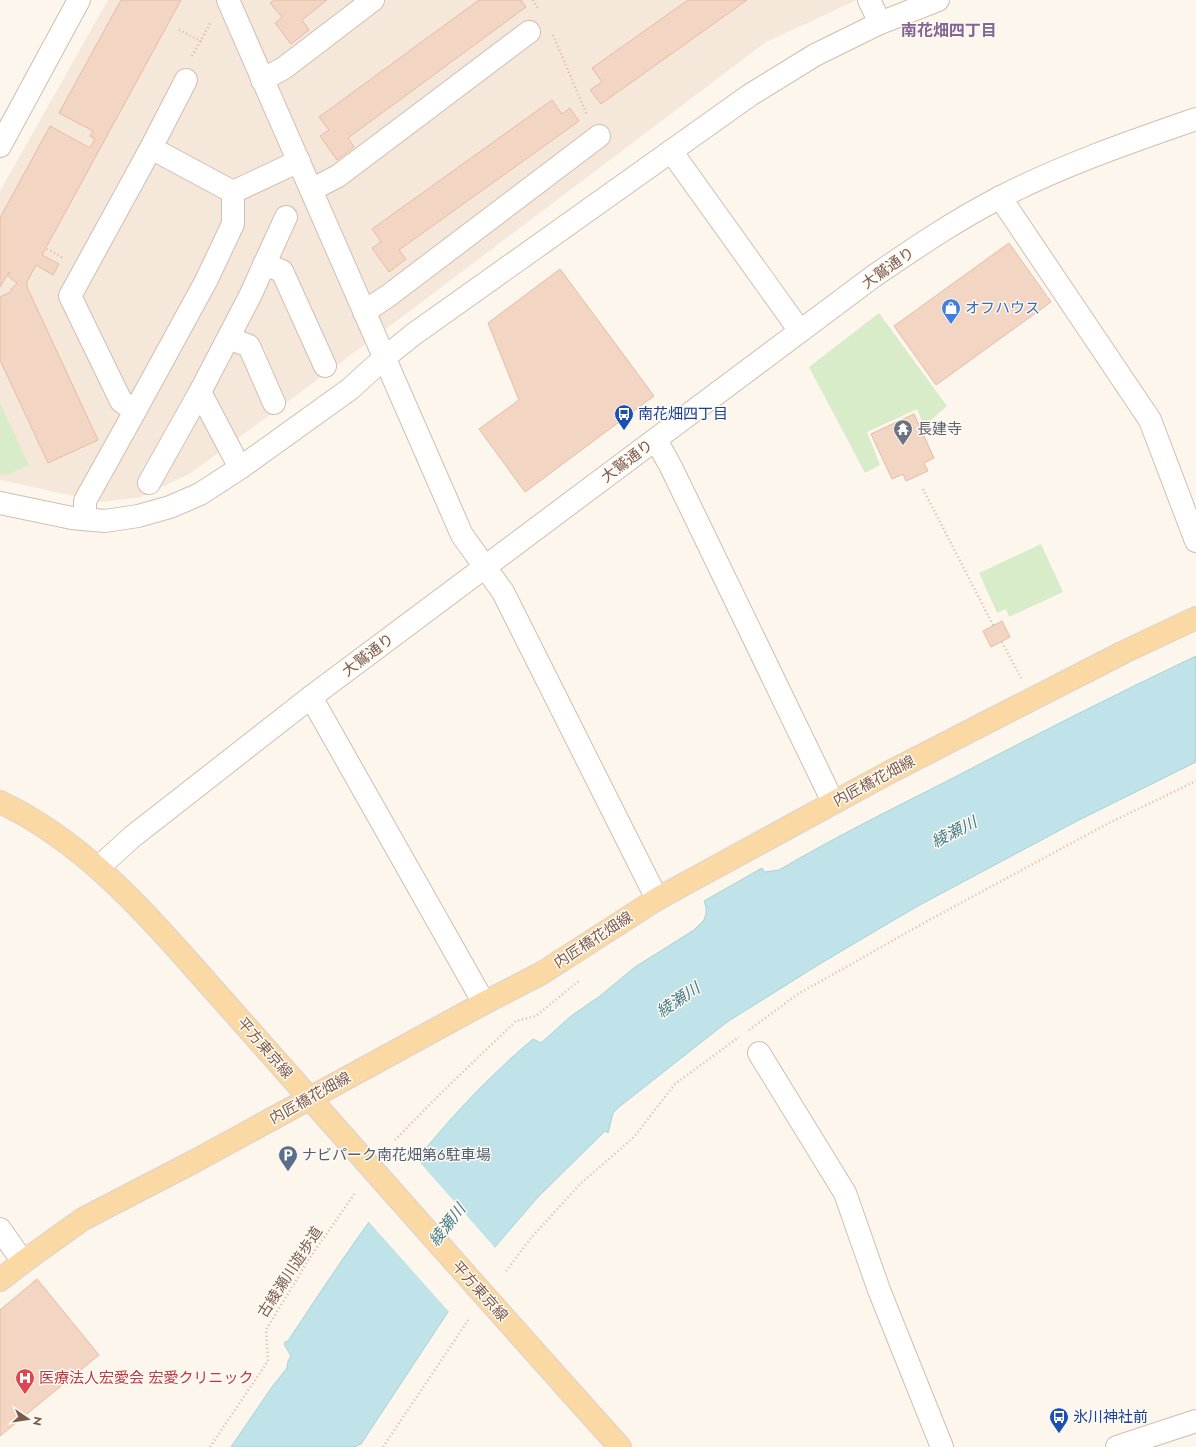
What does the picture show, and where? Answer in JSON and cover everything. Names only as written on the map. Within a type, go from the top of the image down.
[{"type":"main road","name":"内匠橋花畑線","points":[[0,1280],[22,1262],[83,1219],[542,973],[657,899],[888,773],[1124,652],[1196,618]]},
{"type":"main road","name":"平方東京線","points":[[0,802],[35,821],[68,842],[98,868],[170,940],[482,1294],[620,1447]]},
{"type":"street","points":[[0,146],[80,0]]},
{"type":"street","points":[[228,0],[462,535],[504,592],[657,899]]},
{"type":"street","points":[[262,80],[284,68],[372,0]]},
{"type":"street","points":[[869,0],[880,24]]},
{"type":"street","points":[[0,503],[72,518],[105,521],[132,517],[170,508],[200,494],[240,468],[350,389],[384,358],[414,334],[750,95],[815,55],[880,24],[938,0]]},
{"type":"street","points":[[311,190],[338,176],[529,32]]},
{"type":"street","points":[[135,410],[121,401],[70,296],[186,80]]},
{"type":"street","name":"大鷲通り","points":[[98,868],[132,837],[311,697],[874,276],[958,221],[1000,197],[1038,179],[1196,119]]},
{"type":"street","points":[[364,312],[388,296],[599,136]]},
{"type":"street","points":[[150,148],[233,192]]},
{"type":"street","points":[[670,151],[800,331]]},
{"type":"street","points":[[233,192],[298,161]]},
{"type":"street","points":[[85,519],[85,501],[206,281],[233,224],[233,192]]},
{"type":"street","points":[[1000,197],[1150,420],[1196,541]]},
{"type":"street","points":[[149,483],[229,338],[286,217]]},
{"type":"street","points":[[264,264],[282,271],[325,366]]},
{"type":"street","points":[[229,338],[249,346],[274,403]]},
{"type":"street","points":[[200,392],[240,468]]},
{"type":"street","points":[[656,440],[671,467],[833,802]]},
{"type":"street","points":[[311,697],[484,1003]]},
{"type":"street","points":[[759,1053],[845,1193],[879,1290],[942,1447]]},
{"type":"street","points":[[0,1229],[22,1262]]},
{"type":"street","points":[[1117,1447],[1196,1421]]},
{"type":"path","points":[[533,0],[541,14]]},
{"type":"path","points":[[186,80],[188,64],[210,24],[214,22]]},
{"type":"path","points":[[179,30],[201,41]]},
{"type":"path","points":[[552,32],[589,118],[599,136]]},
{"type":"path","points":[[923,489],[993,626]]},
{"type":"path","points":[[1002,642],[1032,699]]},
{"type":"path","points":[[749,1030],[798,994],[924,923],[1107,824],[1196,781]]},
{"type":"path","points":[[395,1140],[440,1094],[516,1021],[536,1016],[585,976]]},
{"type":"path","points":[[506,1271],[531,1238],[580,1184],[634,1137],[675,1084],[742,1035]]},
{"type":"path","name":"古綾瀬川遊歩道","points":[[210,1447],[268,1360],[266,1330],[309,1259],[355,1193]]},
{"type":"path","points":[[383,1447],[469,1319]]},
{"type":"shaded area","points":[[108,0],[857,0],[766,42],[398,320],[191,473],[141,497],[102,502],[0,480],[0,191]]},
{"type":"green space","points":[[879,313],[947,406],[924,426],[917,409],[867,432],[880,465],[865,473],[809,367]]},
{"type":"green space","points":[[0,403],[29,465],[7,475],[0,474]]},
{"type":"green space","points":[[1041,544],[1063,592],[1009,617],[1006,609],[997,613],[979,573]]},
{"type":"water","name":"綾瀬川","points":[[1196,656],[1196,762],[1079,820],[916,907],[823,962],[727,1022],[619,1107],[613,1113],[608,1133],[605,1131],[538,1197],[494,1248],[446,1315],[361,1444],[354,1447],[231,1447],[272,1387],[287,1368],[288,1361],[291,1356],[284,1344],[285,1342],[288,1341],[370,1220],[430,1143],[463,1106],[533,1039],[541,1043],[571,1016],[600,996],[635,967],[694,930],[704,920],[706,907],[704,901],[762,868],[765,872],[779,870],[843,834],[1104,701]]},
{"type":"pier","points":[[416,1158],[496,1249],[450,1313],[368,1221]]},
{"type":"building","points":[[121,0],[181,0],[42,255],[59,264],[53,275],[36,265],[27,282],[27,287],[98,440],[48,463],[0,360],[0,297],[11,292],[11,289],[17,283],[9,277],[9,272],[0,287],[0,218],[50,126],[90,148],[95,139],[90,136],[93,131],[59,113]]},
{"type":"building","points":[[274,0],[327,0],[302,20],[309,30],[291,44],[275,23],[282,17],[270,3]]},
{"type":"building","points":[[479,0],[521,0],[526,7],[348,138],[354,147],[337,160],[320,136],[329,130],[319,117]]},
{"type":"building","points":[[688,0],[747,0],[601,104],[590,90],[602,82],[592,68]]},
{"type":"building","points":[[552,100],[562,114],[570,108],[579,121],[399,250],[406,259],[389,272],[372,248],[381,242],[372,229]]},
{"type":"building","points":[[1009,243],[1051,302],[936,385],[894,326]]},
{"type":"building","points":[[560,269],[654,396],[525,492],[479,429],[519,400],[488,323]]},
{"type":"building","name":"長建寺","points":[[914,414],[934,458],[924,463],[928,471],[906,481],[903,474],[892,479],[871,434]]},
{"type":"building","points":[[1002,621],[1010,637],[991,647],[983,631]]},
{"type":"building","name":"医療法人宏愛会 宏愛クリニック","points":[[37,1279],[99,1355],[0,1436],[0,1310]]},
{"type":"place","name":"オフハウス","points":[[951,325]]},
{"type":"place","name":"南花畑四丁目","points":[[624,431]]},
{"type":"place","name":"長建寺","points":[[903,446]]},
{"type":"place","name":"ナビパーク南花畑第6駐車場","points":[[288,1172]]},
{"type":"place","name":"医療法人宏愛会 宏愛クリニック","points":[[25,1395]]},
{"type":"place","name":"氷川神社前","points":[[1059,1434]]},
{"type":"district","name":"南花畑四丁目","points":[[949,30]]}]
